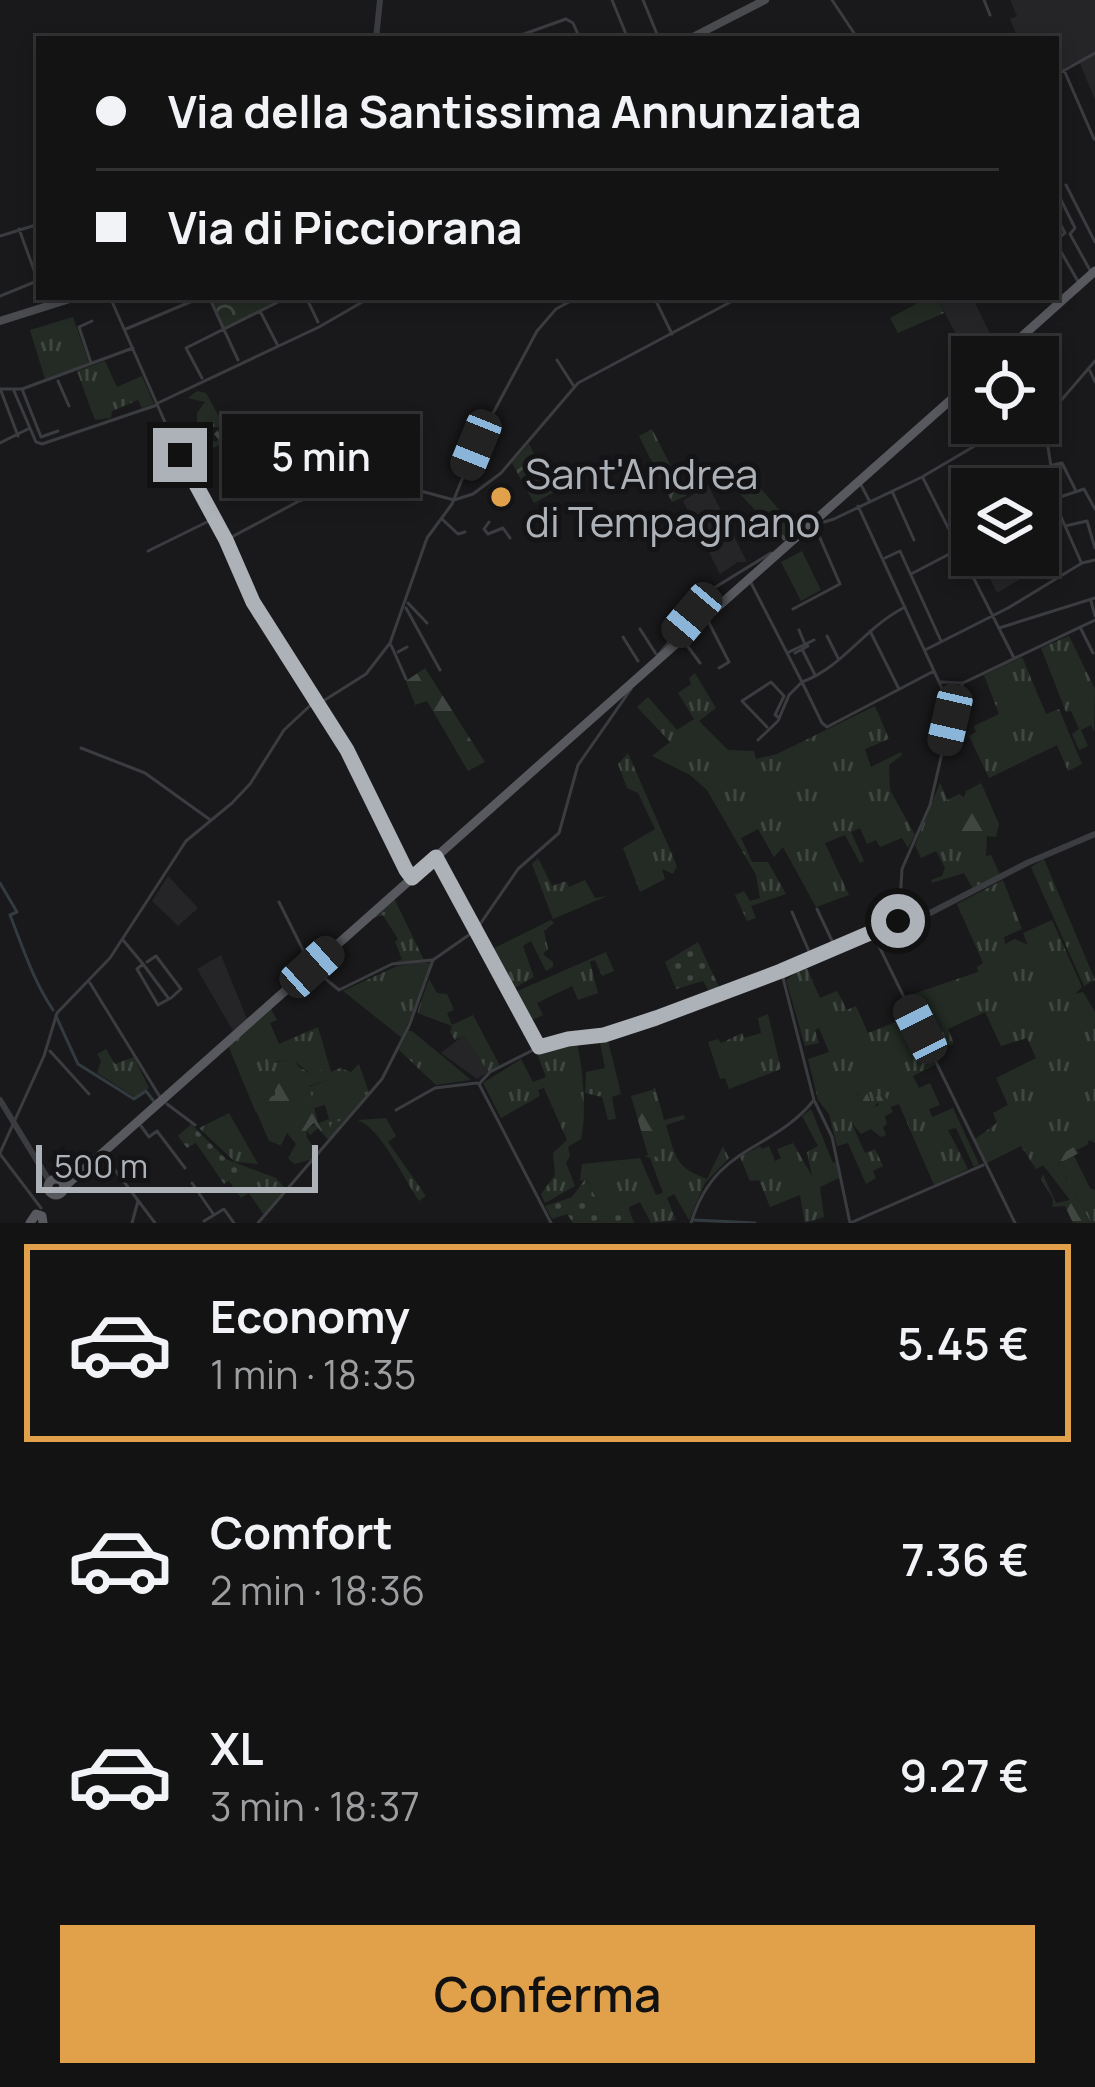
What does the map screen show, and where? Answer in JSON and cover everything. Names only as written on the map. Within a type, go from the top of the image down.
[{"type":"main road","points":[[695,36],[765,0]]},
{"type":"main road","points":[[1023,336],[1090,278]]},
{"type":"main road","points":[[0,321],[66,300]]},
{"type":"main road","points":[[34,1218],[56,1187],[105,1155],[951,399]]},
{"type":"street","points":[[376,36],[380,0]]},
{"type":"street","points":[[612,0],[627,36]]},
{"type":"street","points":[[644,0],[657,36]]},
{"type":"street","points":[[832,0],[856,36]]},
{"type":"street","points":[[983,0],[990,14]]},
{"type":"street","points":[[519,36],[567,19],[578,36]]},
{"type":"street","points":[[1059,73],[1095,53]]},
{"type":"street","points":[[1064,70],[1094,139]]},
{"type":"street","points":[[1066,185],[1095,242]]},
{"type":"street","points":[[1059,196],[1090,278]]},
{"type":"street","points":[[0,236],[36,225]]},
{"type":"street","points":[[19,229],[36,275]]},
{"type":"street","points":[[1059,245],[1090,278]]},
{"type":"street","points":[[0,296],[36,281]]},
{"type":"street","points":[[111,300],[253,602],[347,750],[412,878]]},
{"type":"street","points":[[125,330],[199,300]]},
{"type":"street","points":[[208,300],[238,362]]},
{"type":"street","points":[[202,379],[186,347],[282,300]]},
{"type":"street","points":[[307,300],[318,322]]},
{"type":"street","points":[[14,391],[36,442],[46,444],[157,404],[365,300]]},
{"type":"street","points":[[34,1218],[0,1154],[47,1048],[57,1013],[122,939],[186,841],[241,794],[284,730],[370,671],[390,643],[427,539],[454,500],[476,445],[536,331],[556,309],[572,300]]},
{"type":"street","points":[[656,300],[673,335]]},
{"type":"street","points":[[226,540],[299,500],[365,476],[454,500],[473,494],[496,478],[574,387],[735,300]]},
{"type":"street","points":[[260,310],[278,345]]},
{"type":"street","points":[[91,363],[80,327],[92,321]]},
{"type":"street","points":[[18,436],[0,389],[22,389],[133,348]]},
{"type":"street","points":[[557,360],[574,387]]},
{"type":"street","points":[[1059,400],[1095,361]]},
{"type":"street","points":[[1089,369],[1095,382]]},
{"type":"street","points":[[56,377],[69,406]]},
{"type":"street","points":[[22,389],[41,436],[58,431]]},
{"type":"street","points":[[0,443],[29,428]]},
{"type":"street","points":[[793,609],[840,584],[812,526],[922,476],[978,444]]},
{"type":"street","points":[[1048,444],[1051,468]]},
{"type":"street","points":[[1051,465],[1062,464],[1077,492]]},
{"type":"street","points":[[922,476],[951,534]]},
{"type":"street","points":[[859,482],[869,500]]},
{"type":"street","points":[[1059,497],[1084,489],[1095,508]]},
{"type":"street","points":[[892,490],[914,540]]},
{"type":"street","points":[[858,506],[952,710]]},
{"type":"street","points":[[1059,510],[1082,563]]},
{"type":"street","points":[[441,518],[458,534],[466,532]]},
{"type":"street","points":[[148,551],[213,519]]},
{"type":"street","points":[[1064,526],[1087,520],[1095,548]]},
{"type":"street","points":[[489,522],[484,530],[488,534],[502,528],[510,538]]},
{"type":"street","points":[[883,559],[900,551],[942,642]]},
{"type":"street","points":[[279,902],[312,967],[339,990],[392,964],[433,961],[476,930],[518,869],[559,832],[578,765],[637,679],[714,588],[740,568],[779,552]]},
{"type":"street","points":[[911,574],[951,554]]},
{"type":"street","points":[[926,650],[1095,560]]},
{"type":"street","points":[[972,576],[1014,658]]},
{"type":"street","points":[[749,579],[825,727],[935,670]]},
{"type":"street","points":[[941,682],[963,683],[1080,627],[1095,618],[1093,599],[998,628]]},
{"type":"street","points":[[406,604],[427,623]]},
{"type":"street","points":[[406,604],[440,670]]},
{"type":"street","points":[[758,740],[780,718],[788,695],[802,682],[816,677],[869,630],[905,608]]},
{"type":"street","points":[[1008,608],[1015,623]]},
{"type":"street","points":[[706,617],[729,662],[719,668]]},
{"type":"street","points":[[1080,627],[1093,653]]},
{"type":"street","points":[[640,629],[657,656]]},
{"type":"street","points":[[799,630],[816,677]]},
{"type":"street","points":[[869,630],[899,690]]},
{"type":"street","points":[[826,636],[839,660]]},
{"type":"street","points":[[623,637],[638,661]]},
{"type":"street","points":[[647,642],[656,638]]},
{"type":"street","points":[[682,638],[700,663]]},
{"type":"street","points":[[795,653],[814,640]]},
{"type":"street","points":[[390,643],[406,679]]},
{"type":"street","points":[[787,653],[805,646]]},
{"type":"street","points":[[396,652],[407,647]]},
{"type":"street","points":[[769,730],[742,701],[770,682],[784,697],[775,715],[780,718]]},
{"type":"street","points":[[898,921],[902,868],[930,805],[963,683]]},
{"type":"street","points":[[608,704],[613,716]]},
{"type":"street","points":[[81,748],[145,773],[210,820]]},
{"type":"street","points":[[479,1084],[485,1075],[539,1047],[620,1030],[781,971],[898,921],[930,913],[1095,834]]},
{"type":"street","points":[[436,857],[539,1047]]},
{"type":"street","points":[[817,909],[836,948]]},
{"type":"street","points":[[792,912],[812,958]]},
{"type":"street","points":[[872,932],[1015,1223]]},
{"type":"street","points":[[122,939],[169,999]]},
{"type":"street","points":[[156,956],[181,989],[158,1005],[137,969],[144,964],[156,956]]},
{"type":"street","points":[[258,1223],[382,1079],[409,1026],[433,961]]},
{"type":"street","points":[[781,971],[814,1100],[832,1137],[850,1223],[984,1164]]},
{"type":"street","points":[[89,981],[163,1100],[195,1126]]},
{"type":"street","points":[[47,1048],[89,1094]]},
{"type":"street","points":[[396,1110],[436,1088],[479,1084]]},
{"type":"street","points":[[479,1084],[551,1223]]},
{"type":"street","points":[[0,1100],[56,1187]]},
{"type":"street","points":[[691,1223],[707,1184],[727,1162],[814,1100]]},
{"type":"street","points":[[137,1124],[149,1137],[157,1131],[185,1168]]},
{"type":"street","points":[[105,1155],[155,1223]]},
{"type":"street","points":[[192,1184],[214,1215]]},
{"type":"street","points":[[132,1223],[138,1201]]},
{"type":"street","points":[[204,1221],[224,1209],[234,1223]]},
{"type":"shaded area","points":[[1010,0],[1095,0],[1095,100],[1079,61],[1059,71],[1059,36],[1017,36],[1010,19],[1017,16]]},
{"type":"shaded area","points":[[938,300],[973,300],[991,336],[952,336],[956,334]]},
{"type":"shaded area","points":[[708,485],[747,562],[738,562],[720,574],[683,501]]},
{"type":"shaded area","points":[[988,576],[1025,576],[997,593]]},
{"type":"shaded area","points":[[168,876],[198,908],[178,926],[152,901]]},
{"type":"shaded area","points":[[221,955],[247,1019],[233,1031],[197,969]]},
{"type":"shaded area","points":[[465,1034],[488,1072],[477,1079],[441,1053]]},
{"type":"green space","points":[[211,300],[278,300],[225,328]]},
{"type":"green space","points":[[923,300],[938,300],[944,313],[898,333],[890,318]]},
{"type":"green space","points":[[73,317],[89,363],[45,379],[30,330]]},
{"type":"green space","points":[[105,361],[117,387],[142,376],[154,404],[142,408],[138,400],[112,411],[111,418],[95,420],[77,371]]},
{"type":"green space","points":[[197,391],[206,393],[218,415],[234,419],[259,480],[237,487],[225,464],[240,453],[226,442],[204,452],[203,442],[219,440],[214,434],[221,427],[197,426],[197,413],[205,402],[188,398]]},
{"type":"green space","points":[[652,429],[686,496],[672,502],[639,436]]},
{"type":"green space","points":[[529,444],[554,492],[534,503],[512,463]]},
{"type":"green space","points":[[743,468],[788,520],[794,532],[784,541],[728,481]]},
{"type":"green space","points":[[802,551],[821,590],[801,601],[781,562]]},
{"type":"green space","points":[[1069,636],[1095,689],[1094,731],[1091,725],[1081,730],[1088,746],[1079,750],[1072,734],[1079,729],[1071,711],[1066,712],[1041,648]]},
{"type":"green space","points":[[1022,657],[1046,714],[1059,709],[1082,764],[1068,771],[1057,745],[989,778],[969,736],[976,732],[974,726],[999,714],[984,675]]},
{"type":"green space","points":[[425,668],[485,762],[468,771],[427,701],[415,705],[406,681]]},
{"type":"green space","points":[[695,673],[716,708],[699,721],[728,750],[754,751],[756,759],[777,754],[875,706],[889,739],[865,749],[871,767],[901,752],[889,765],[890,790],[915,835],[908,848],[902,838],[880,847],[876,840],[867,844],[860,828],[851,832],[864,861],[860,863],[845,835],[825,843],[849,895],[816,907],[783,847],[774,857],[758,829],[741,838],[752,862],[768,862],[786,894],[751,906],[756,918],[747,921],[735,895],[744,891],[750,901],[760,898],[756,875],[707,790],[690,775],[652,756],[670,742],[637,707],[648,697],[677,730],[694,719],[678,693],[691,684],[689,678]]},
{"type":"green space","points":[[628,753],[677,866],[673,874],[662,869],[665,879],[640,892],[623,848],[655,829],[638,793],[627,788],[618,764]]},
{"type":"green space","points":[[940,783],[985,882],[973,889],[964,873],[932,883],[945,868],[936,851],[921,858],[915,845]]},
{"type":"green space","points":[[981,783],[999,824],[996,837],[987,836],[986,856],[991,855],[1000,875],[985,882],[947,800],[959,794],[964,797]]},
{"type":"green space","points":[[538,858],[552,886],[566,881],[569,887],[585,880],[595,898],[607,896],[553,919],[532,864]]},
{"type":"green space","points":[[1044,859],[1095,980],[1084,986],[1031,867]]},
{"type":"green space","points":[[1003,880],[1022,929],[1004,937],[1005,944],[1015,939],[1028,945],[1023,933],[1052,920],[1082,987],[1075,994],[1083,992],[1095,1012],[1095,1143],[1089,1140],[1036,1169],[1021,1146],[987,1163],[975,1139],[997,1123],[993,1113],[1008,1105],[996,1078],[1036,1058],[1027,1038],[1001,1046],[985,1012],[948,1029],[954,1043],[944,1048],[938,1034],[926,1036],[907,996],[978,972],[983,963],[957,904]]},
{"type":"green space","points":[[394,898],[424,960],[395,962],[402,959],[398,939],[383,915],[373,918]]},
{"type":"green space","points":[[551,920],[554,923],[544,931],[548,949],[543,954],[553,967],[546,971],[531,941],[523,946],[534,977],[511,990],[490,950]]},
{"type":"green space","points":[[698,942],[720,989],[710,993],[703,981],[676,989],[665,962]]},
{"type":"green space","points":[[606,952],[614,971],[602,976],[595,960],[590,962],[598,993],[578,1000],[572,986],[537,1003],[543,1015],[528,1022],[513,993]]},
{"type":"green space","points":[[432,964],[402,1038],[343,991],[397,966]]},
{"type":"green space","points":[[806,966],[820,998],[837,991],[847,1010],[856,1006],[868,1033],[911,1016],[935,1065],[913,1076],[919,1088],[930,1083],[940,1105],[929,1109],[932,1117],[953,1108],[979,1164],[974,1167],[956,1128],[948,1130],[968,1169],[934,1185],[899,1104],[890,1107],[884,1094],[873,1109],[860,1079],[852,1124],[865,1153],[875,1149],[883,1166],[873,1171],[876,1178],[866,1184],[848,1143],[837,1146],[829,1114],[818,1100],[808,1059],[829,1052],[819,1028],[815,1030],[819,1043],[805,1046],[786,980]]},
{"type":"green space","points":[[429,979],[437,993],[447,994],[454,1010],[447,1013],[452,1025],[473,1015],[500,1066],[488,1072],[465,1035],[455,1040],[452,1026],[417,1013]]},
{"type":"green space","points":[[270,1007],[277,1020],[270,1023],[279,1044],[318,1027],[331,1072],[340,1068],[351,1072],[359,1064],[369,1093],[348,1118],[332,1128],[318,1123],[329,1119],[325,1105],[314,1108],[309,1087],[328,1076],[322,1070],[311,1074],[284,1053],[274,1057],[275,1063],[284,1060],[294,1075],[275,1086],[275,1095],[256,1113],[228,1045]]},
{"type":"green space","points":[[768,1014],[781,1069],[729,1089],[725,1078],[720,1079],[708,1042],[761,1033],[758,1018]]},
{"type":"green space","points":[[408,1031],[471,1080],[436,1085],[399,1050]]},
{"type":"green space","points":[[607,1036],[621,1094],[612,1097],[616,1119],[608,1120],[602,1097],[585,1093],[586,1072],[605,1068],[599,1038]]},
{"type":"green space","points":[[576,1041],[583,1129],[581,1139],[568,1147],[566,1163],[575,1186],[545,1203],[541,1194],[555,1175],[553,1153],[567,1140],[544,1088],[538,1090],[540,1096],[501,1118],[483,1083],[521,1059],[533,1082],[546,1077],[536,1051]]},
{"type":"green space","points":[[106,1049],[115,1064],[134,1057],[149,1088],[136,1098],[97,1073],[101,1061],[97,1054]]},
{"type":"green space","points":[[289,1053],[311,1074],[322,1070],[329,1076],[309,1086],[318,1123],[331,1128],[348,1118],[329,1141],[314,1123],[306,1130],[307,1138],[318,1153],[314,1159],[294,1164],[288,1158],[296,1144],[287,1133],[281,1145],[269,1141],[257,1113],[264,1100],[275,1095],[275,1078],[286,1072],[294,1074],[285,1060],[269,1063],[267,1059],[271,1054]]},
{"type":"green space","points":[[861,1078],[873,1108],[879,1105],[876,1097],[884,1094],[893,1112],[885,1116],[886,1135],[881,1137],[871,1129],[861,1134],[846,1108],[841,1091],[859,1096],[854,1081]]},
{"type":"green space","points":[[655,1087],[664,1120],[684,1115],[685,1119],[666,1125],[675,1153],[688,1170],[707,1179],[723,1146],[729,1158],[705,1183],[689,1220],[674,1194],[667,1198],[676,1220],[651,1223],[640,1202],[605,1218],[587,1179],[580,1181],[582,1164],[640,1158],[656,1195],[663,1193],[650,1158],[645,1156],[655,1129],[662,1128]]},
{"type":"green space","points":[[652,1090],[663,1131],[655,1130],[662,1158],[648,1155],[631,1096]]},
{"type":"green space","points":[[811,1109],[833,1163],[837,1162],[839,1178],[820,1187],[824,1217],[805,1223],[800,1195],[770,1207],[759,1180],[750,1181],[740,1157],[769,1146],[775,1161],[781,1158],[777,1149],[793,1143],[812,1176],[807,1152],[818,1146],[802,1116]]},
{"type":"green space","points":[[229,1113],[258,1164],[235,1162],[199,1128]]},
{"type":"green space","points":[[386,1118],[396,1136],[388,1142],[426,1196],[419,1201],[383,1143],[358,1120]]},
{"type":"green space","points":[[191,1124],[226,1159],[249,1168],[224,1184],[196,1143],[187,1148],[178,1136]]},
{"type":"green space","points":[[1074,1147],[1079,1153],[1058,1164],[1091,1223],[1073,1223],[1065,1206],[1052,1207],[1053,1199],[1041,1179],[1043,1174],[1056,1203],[1070,1200],[1043,1165]]},
{"type":"green space","points":[[1074,1156],[1095,1190],[1095,1223],[1058,1164]]},
{"type":"green space","points":[[249,1168],[276,1178],[286,1189],[264,1215],[249,1193],[241,1198],[229,1181]]},
{"type":"green space","points":[[586,1178],[605,1217],[628,1207],[634,1223],[573,1223],[567,1214],[552,1219],[545,1206],[572,1197]]},
{"type":"waterway","points":[[0,883],[17,912],[10,915],[53,1010]]},
{"type":"waterway","points":[[56,1016],[78,1064],[134,1099],[146,1091],[155,1103]]},
{"type":"waterway","points":[[694,1220],[755,1223]]},
{"type":"place","name":"Sant'Andrea di Tempagnano","points":[[501,497]]},
{"type":"route","points":[[180,455],[253,602],[347,750],[406,870],[412,878],[436,857],[539,1047],[604,1035],[656,1018],[898,921]]}]
